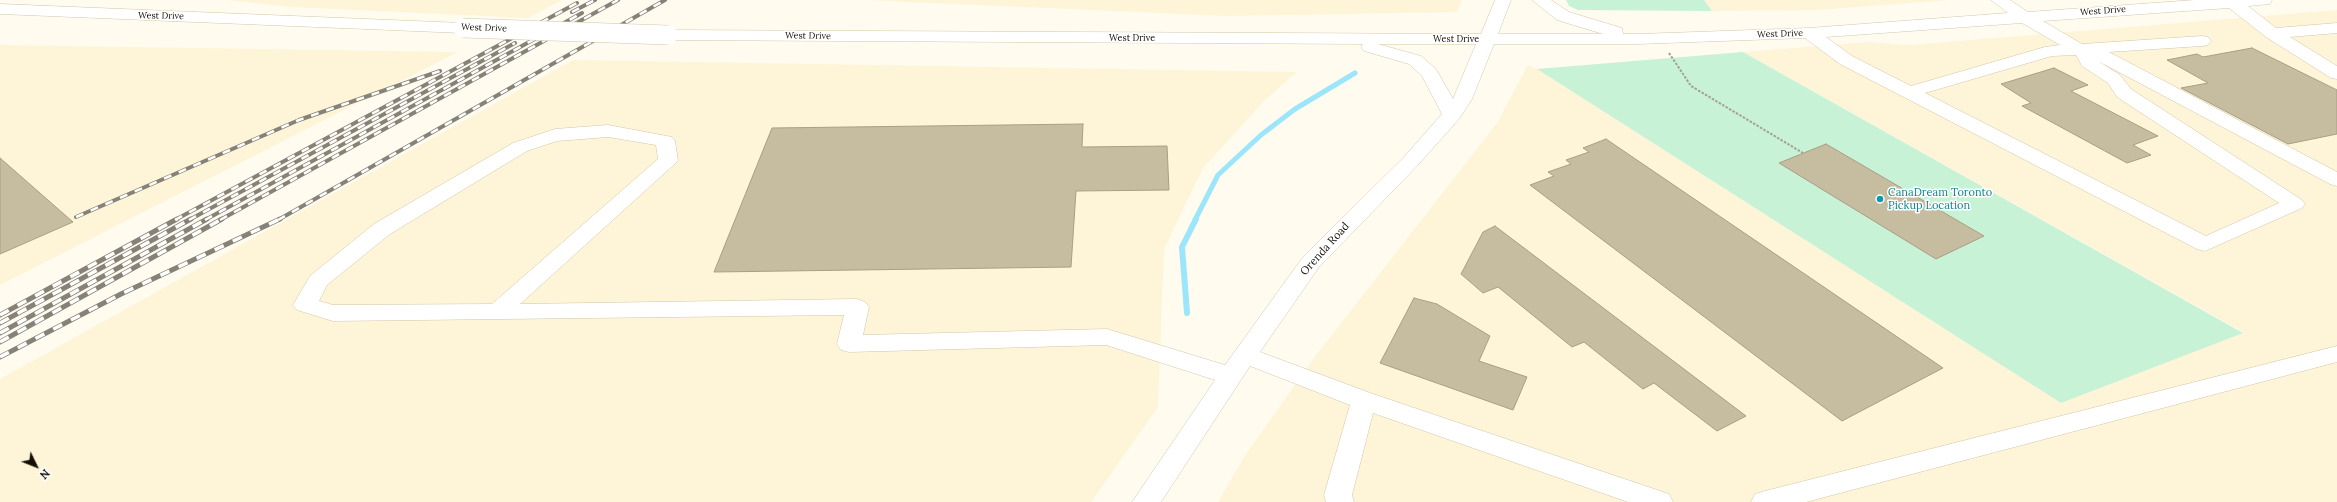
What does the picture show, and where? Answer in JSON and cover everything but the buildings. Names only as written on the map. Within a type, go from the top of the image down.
[{"type":"street","points":[[2,9],[18,0]]},
{"type":"street","name":"Orenda Road","points":[[1146,502],[1245,355],[1311,262],[1411,161],[1452,115],[1463,99],[1503,0]]},
{"type":"street","points":[[1540,0],[1563,16],[1638,39]]},
{"type":"street","points":[[1999,0],[2024,17],[2081,50],[2105,57],[2337,180]]},
{"type":"street","name":"West Drive","points":[[2,9],[668,35],[1638,39],[1809,33],[2211,2],[2264,0]]},
{"type":"street","points":[[2232,2],[2272,33],[2337,74]]},
{"type":"street","points":[[2272,33],[2337,28]]},
{"type":"street","points":[[1809,33],[1846,60],[2205,244],[2295,204],[2124,94],[2114,80],[2088,62],[2081,50]]},
{"type":"street","points":[[1334,38],[1400,54],[1415,60],[1430,73],[1452,115]]},
{"type":"street","points":[[1909,92],[2051,51],[2100,49],[2202,41]]},
{"type":"street","points":[[497,312],[668,161],[665,141],[608,131],[555,135],[520,146],[382,229],[318,281],[305,305],[333,313],[497,312],[857,307],[849,344],[1107,337],[1231,376]]},
{"type":"street","points":[[1765,502],[2337,354]]},
{"type":"street","points":[[1245,355],[1364,400],[1659,502]]},
{"type":"street","points":[[1340,502],[1338,495],[1364,400]]},
{"type":"path","points":[[1662,38],[1669,53],[1691,86],[1803,153]]},
{"type":"shaded area","points":[[228,0],[562,0],[528,18],[291,7]]},
{"type":"shaded area","points":[[864,0],[1462,0],[1457,12],[1228,16]]},
{"type":"shaded area","points":[[1704,0],[1951,0],[1816,10],[1712,11]]},
{"type":"shaded area","points":[[2337,10],[2337,502],[1218,502],[1246,454],[1314,358],[1497,123],[1528,65],[1537,69],[2061,403],[2243,332],[1743,52],[1869,42],[1909,45]]},
{"type":"shaded area","points":[[0,45],[458,52],[0,285]]},
{"type":"shaded area","points":[[573,60],[1297,72],[1265,100],[1203,168],[1164,249],[1158,407],[1091,502],[0,502],[0,379]]},
{"type":"green space","points":[[1566,0],[1704,0],[1712,11],[1578,10],[1569,6]]},
{"type":"green space","points":[[1743,52],[2243,333],[2061,403],[1537,69]]},
{"type":"waterway","points":[[1195,220],[1218,175],[1261,135],[1295,109],[1355,73]]},
{"type":"waterway","points":[[1187,313],[1182,247],[1196,219]]},
{"type":"railway","points":[[572,12],[595,0]]},
{"type":"railway","points":[[220,220],[618,0]]},
{"type":"railway","points":[[279,220],[665,0]]},
{"type":"railway","points":[[175,220],[577,3]]},
{"type":"railway","points":[[205,220],[582,13]]},
{"type":"railway","points":[[189,220],[515,43]]},
{"type":"railway","points":[[76,217],[299,120],[440,71]]},
{"type":"railway","points":[[0,315],[177,219]]},
{"type":"railway","points":[[0,323],[191,219]]},
{"type":"railway","points":[[0,333],[207,219]]},
{"type":"railway","points":[[0,342],[222,219]]},
{"type":"railway","points":[[0,357],[121,294],[279,220]]},
{"type":"place","name":"CanaDream Toronto Pickup Location","points":[[1880,199]]}]
